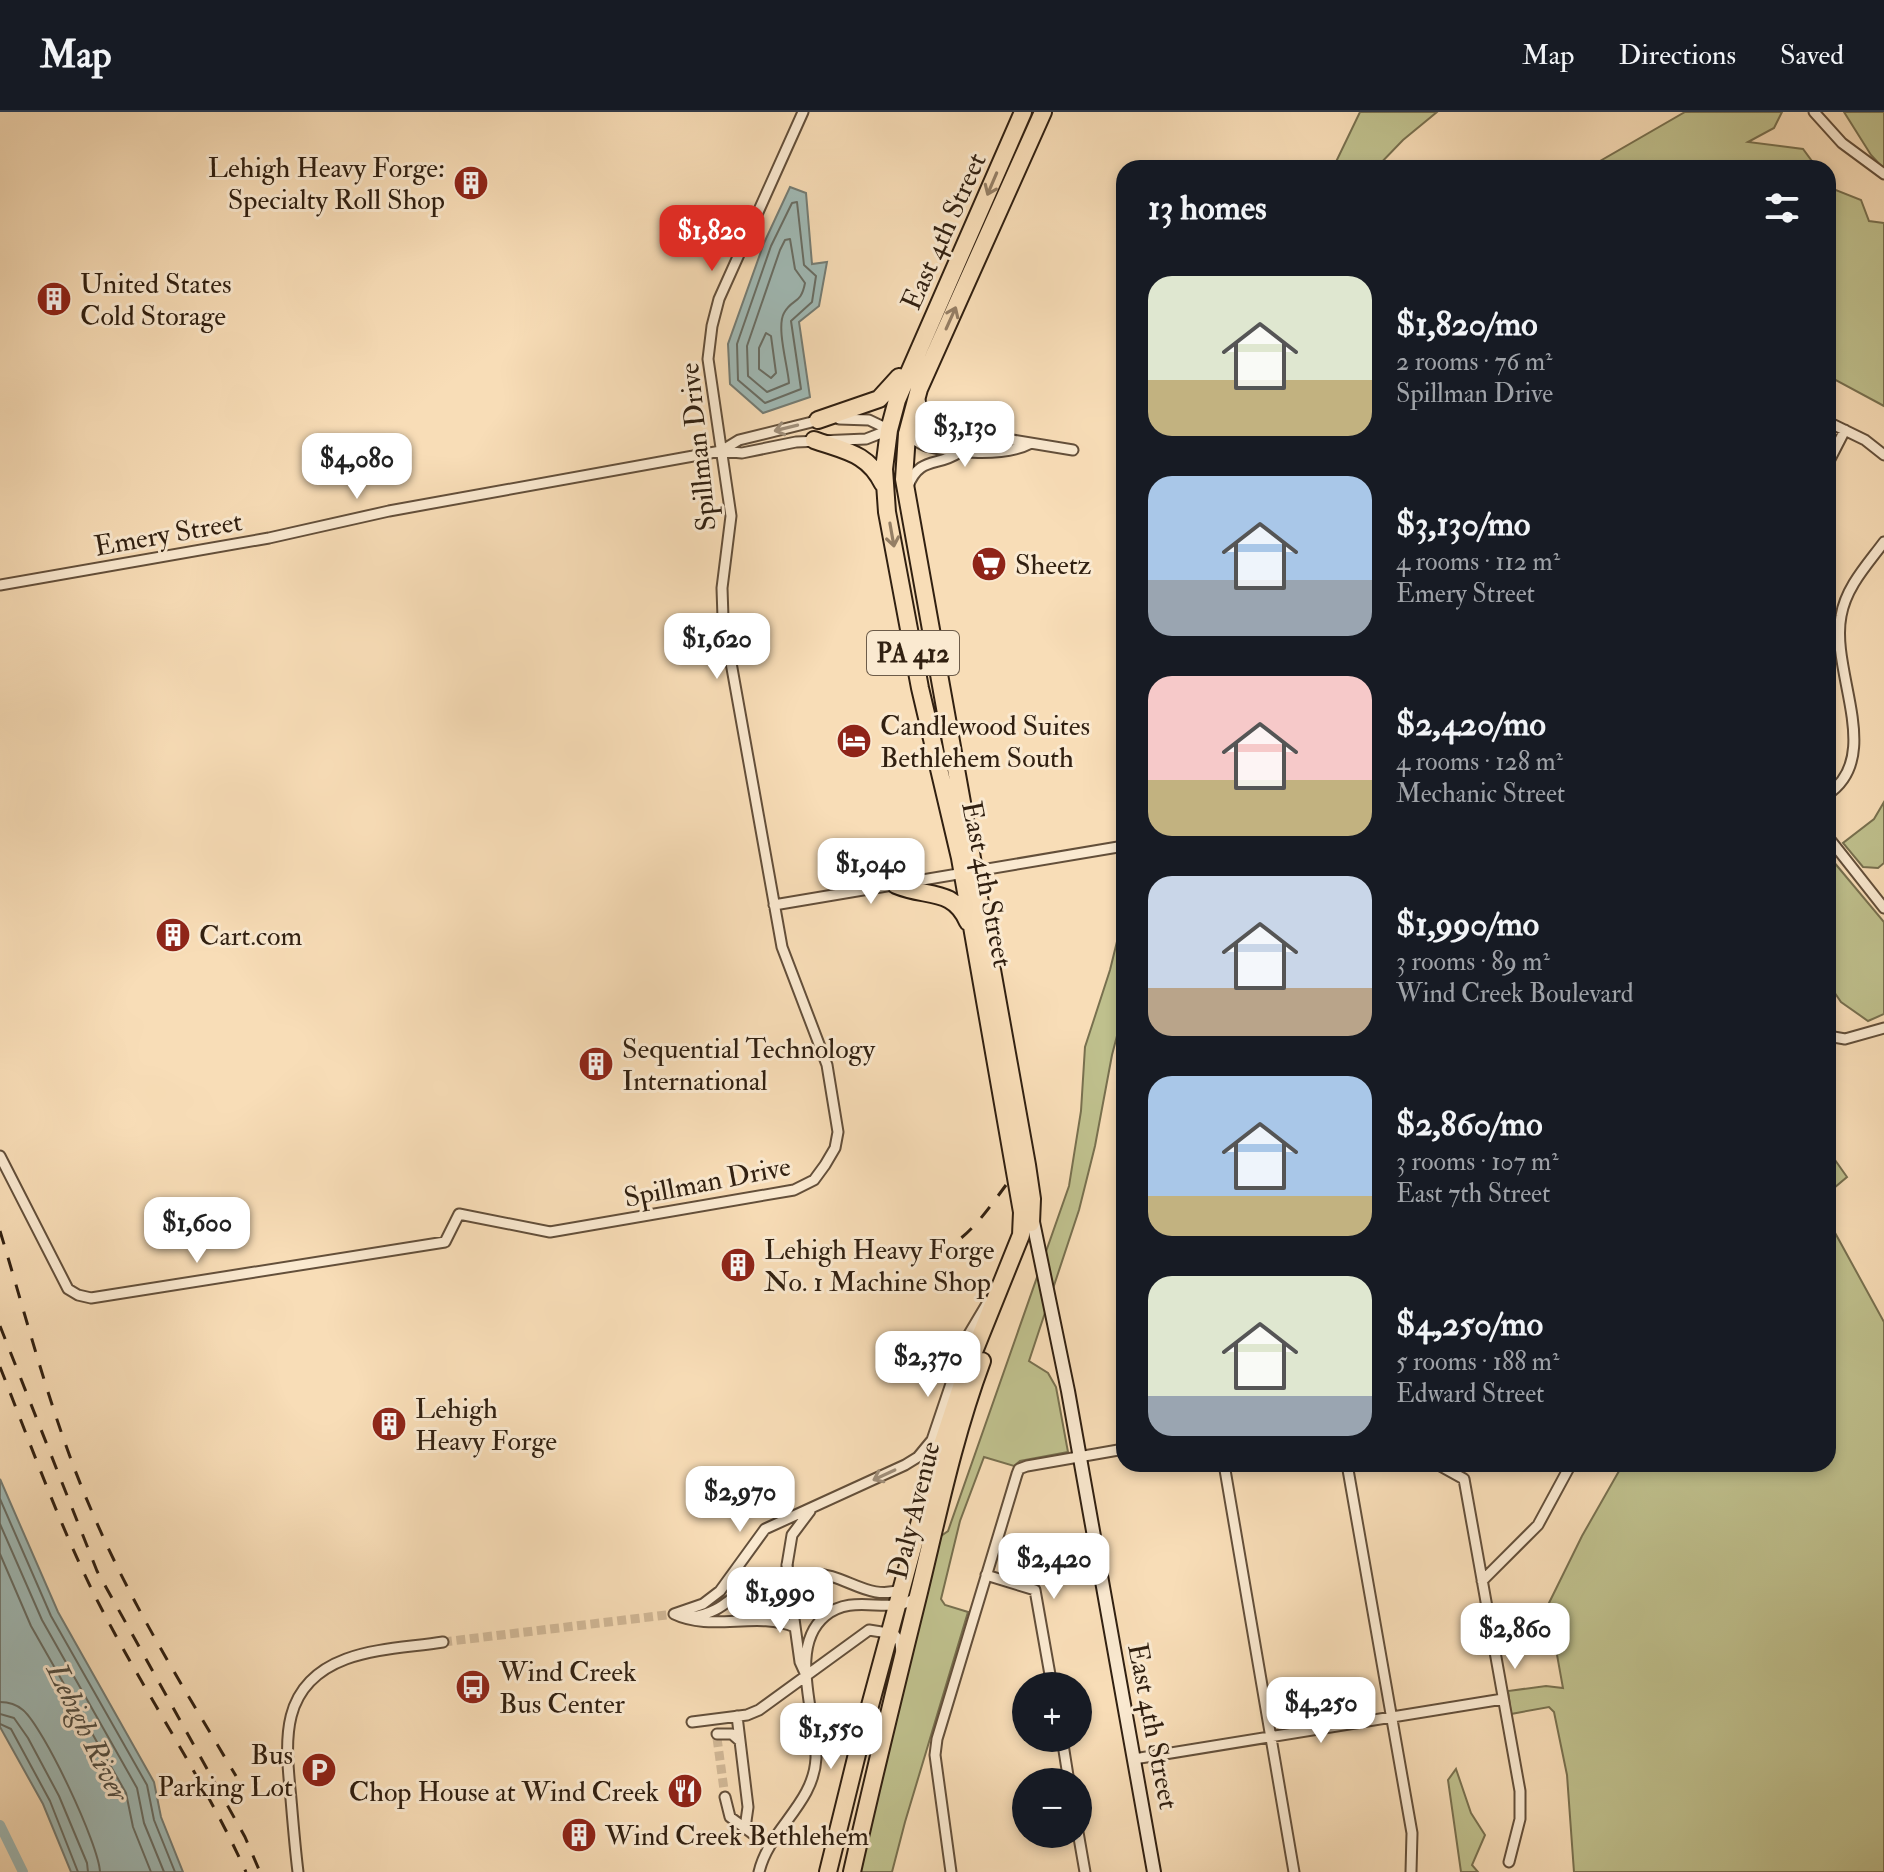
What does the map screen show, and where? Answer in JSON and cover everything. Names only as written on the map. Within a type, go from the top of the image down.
[{"type":"highway","name":"East 4th Street","points":[[1023,112],[897,400],[884,469],[920,688],[970,873],[973,934],[1020,1162],[1026,1208]]},
{"type":"highway","name":"East 4th Street","points":[[1026,1208],[1016,1183],[1023,1141],[970,873],[905,493],[907,434],[919,389],[1043,112]]},
{"type":"highway","points":[[818,420],[879,399],[891,389],[916,353]]},
{"type":"highway","points":[[814,440],[865,459],[877,472],[885,488]]},
{"type":"highway","points":[[896,885],[954,902],[962,909],[973,934]]},
{"type":"highway","name":"Daly Avenue","points":[[828,1872],[927,1491],[952,1413],[1021,1235],[1026,1208]]},
{"type":"highway","name":"Daly Avenue","points":[[852,1872],[956,1441],[977,1374],[1028,1246],[1026,1208]]},
{"type":"main road","name":"East 4th Street","points":[[1026,1208],[1042,1258],[1055,1321],[1154,1872]]},
{"type":"street","name":"Spillman Drive","points":[[0,1156],[68,1289],[91,1298],[445,1242],[459,1214],[550,1232],[794,1190],[814,1180],[835,1148],[838,1132],[823,1055],[782,947],[723,618],[722,588],[731,516],[708,370],[715,312],[803,112]]},
{"type":"street","points":[[1814,112],[1842,143],[1884,174]]},
{"type":"street","points":[[919,389],[919,401],[924,412],[959,435]]},
{"type":"street","name":"Emery Street","points":[[721,451],[739,440],[818,420],[849,418],[869,420],[889,430],[907,434],[925,446],[958,453],[1013,450],[1029,444]]},
{"type":"street","points":[[1836,426],[1865,440],[1884,455]]},
{"type":"street","name":"Emery Street","points":[[0,585],[269,538],[389,511],[721,451],[742,453],[814,440],[866,439],[889,430]]},
{"type":"street","points":[[1836,447],[1845,430]]},
{"type":"street","name":"Emery Street","points":[[907,434],[919,432],[1015,439],[1073,450]]},
{"type":"street","points":[[905,493],[911,478],[923,465],[958,453]]},
{"type":"street","points":[[1836,789],[1849,775],[1858,748],[1840,647],[1840,619],[1852,585],[1884,542]]},
{"type":"street","points":[[774,905],[1116,847]]},
{"type":"street","points":[[1836,847],[1884,908]]},
{"type":"street","points":[[1836,1037],[1845,1039],[1884,1028]]},
{"type":"street","points":[[679,1614],[703,1604],[720,1591],[765,1529],[905,1465],[929,1446],[966,1339],[1007,1272]]},
{"type":"street","points":[[951,1872],[935,1755],[937,1739],[1019,1469],[1116,1450]]},
{"type":"street","points":[[1225,1472],[1294,1872]]},
{"type":"street","points":[[1348,1472],[1412,1833],[1411,1872]]},
{"type":"street","points":[[1452,1472],[1464,1479],[1521,1800],[1518,1830],[1509,1862]]},
{"type":"street","points":[[1482,1581],[1538,1525],[1567,1472]]},
{"type":"street","points":[[806,1676],[800,1662],[787,1565],[789,1545],[798,1524],[823,1503]]},
{"type":"street","points":[[759,1872],[768,1845],[806,1792],[814,1772],[815,1745],[806,1676],[809,1640],[817,1624],[828,1613],[855,1604],[899,1597],[926,1565]]},
{"type":"street","points":[[679,1614],[694,1617],[715,1611],[750,1587],[770,1579],[822,1574],[871,1592],[889,1593],[907,1603],[918,1595]]},
{"type":"street","points":[[986,1575],[1035,1590],[1050,1672]]},
{"type":"street","points":[[679,1614],[694,1621],[771,1621],[795,1627]]},
{"type":"street","points":[[740,1741],[732,1734],[717,1736],[695,1721],[759,1710],[865,1632],[876,1629],[890,1632],[900,1642],[902,1656]]},
{"type":"street","points":[[298,1872],[286,1738],[294,1707],[302,1691],[319,1674],[345,1659],[443,1642]]},
{"type":"street","points":[[1134,1759],[1503,1699]]},
{"type":"street","points":[[737,1716],[748,1807],[745,1828]]},
{"type":"street","points":[[715,1719],[717,1736]]},
{"type":"street","points":[[725,1797],[730,1817],[768,1845]]},
{"type":"street","points":[[1081,1848],[1085,1872]]},
{"type":"green space","points":[[1360,112],[1437,112],[1384,160],[1337,160]]},
{"type":"green space","points":[[1685,112],[1782,112],[1774,128],[1748,142],[1803,149],[1811,160],[1602,160]]},
{"type":"green space","points":[[1844,112],[1884,112],[1884,169],[1871,155]]},
{"type":"green space","points":[[1836,190],[1861,200],[1869,221],[1884,223],[1884,406],[1836,380]]},
{"type":"green space","points":[[1884,802],[1884,863],[1878,868],[1863,867],[1843,843],[1874,819]]},
{"type":"green space","points":[[1836,865],[1884,922],[1884,1014],[1868,1021],[1841,1002],[1836,995]]},
{"type":"green space","points":[[1116,946],[1116,1040],[1095,1146],[1079,1210],[1029,1361],[1048,1373],[1056,1387],[1068,1452],[1020,1461],[1014,1466],[984,1457],[960,1521],[941,1599],[945,1605],[968,1612],[892,1872],[857,1872],[941,1536],[948,1531],[1069,1186],[1081,1111],[1085,1047]]},
{"type":"green space","points":[[1836,1161],[1847,1177],[1836,1186]]},
{"type":"green space","points":[[1836,1235],[1884,1322],[1884,1872],[1574,1872],[1567,1775],[1554,1712],[1549,1707],[1511,1714],[1508,1691],[1546,1686],[1563,1688],[1548,1605],[1618,1472],[1836,1472]]},
{"type":"green space","points":[[1456,1769],[1471,1813],[1485,1835],[1472,1865],[1478,1872],[1461,1872],[1448,1780]]},
{"type":"water","points":[[790,187],[806,193],[812,264],[827,262],[819,306],[799,322],[810,397],[763,413],[730,384],[728,344],[764,243]]},
{"type":"water","name":"Lehigh River","points":[[0,1479],[58,1612],[154,1782],[161,1817],[183,1872],[71,1872],[43,1804],[0,1727]]},
{"type":"waterway","points":[[0,1825],[23,1872]]},
{"type":"tunnel","points":[[443,1642],[674,1614]]},
{"type":"tunnel","points":[[717,1738],[725,1797]]},
{"type":"railway","points":[[938,1253],[968,1232],[1006,1185]]},
{"type":"railway","points":[[0,1231],[54,1410],[93,1514],[142,1615],[236,1776]]},
{"type":"railway","points":[[0,1326],[97,1571],[245,1837],[260,1872]]},
{"type":"railway","points":[[0,1367],[58,1513],[96,1598],[211,1802],[246,1872]]},
{"type":"place","name":"Lehigh Heavy Forge: Specialty Roll Shop","points":[[471,183]]},
{"type":"place","name":"United States Cold Storage","points":[[54,299]]},
{"type":"place","name":"Sheetz","points":[[989,564]]},
{"type":"place","name":"Candlewood Suites Bethlehem South","points":[[854,741]]},
{"type":"place","name":"Cart.com","points":[[173,935]]},
{"type":"place","name":"Sequential Technology International","points":[[596,1064]]},
{"type":"place","name":"Lehigh Heavy Forge No. 1 Machine Shop","points":[[738,1265]]},
{"type":"place","name":"Lehigh Heavy Forge","points":[[389,1424]]},
{"type":"place","name":"Wind Creek Bus Center","points":[[473,1687]]},
{"type":"place","name":"Bus Parking Lot","points":[[319,1770]]},
{"type":"place","name":"Chop House at Wind Creek","points":[[685,1791]]},
{"type":"place","name":"Wind Creek Bethlehem","points":[[579,1835]]}]
